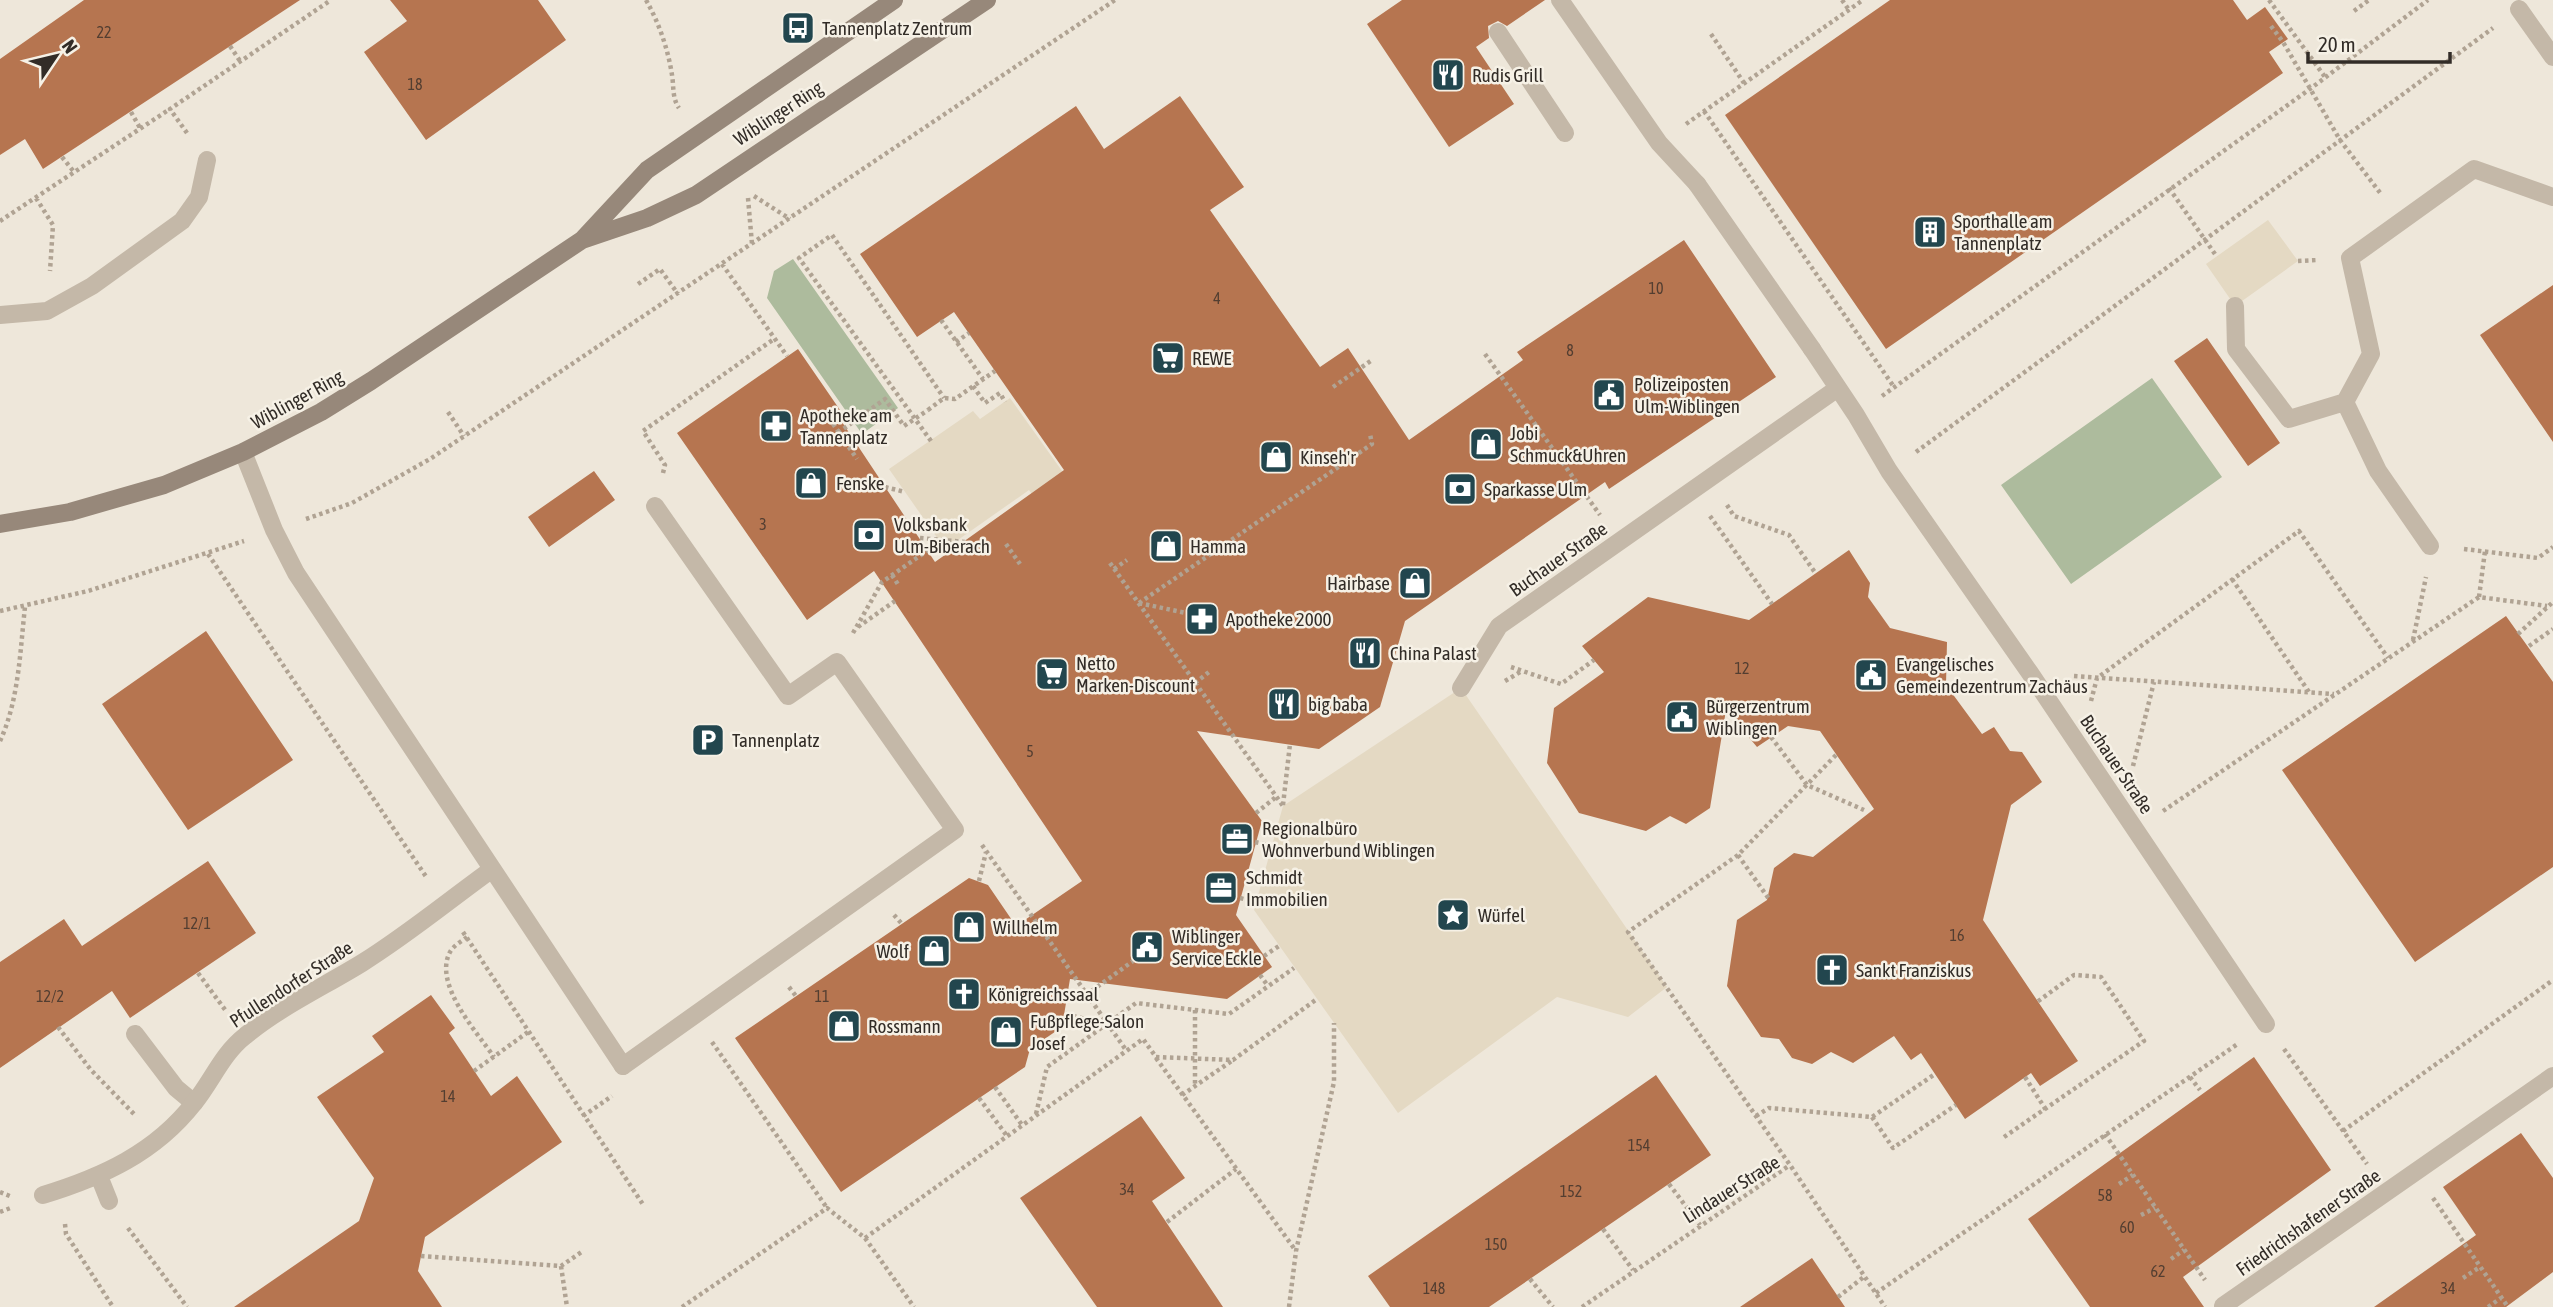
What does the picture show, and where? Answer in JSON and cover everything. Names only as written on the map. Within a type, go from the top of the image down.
[{"type":"street","name":"Wiblinger Ring","points":[[0,524],[70,512],[118,499],[209,468],[286,432],[371,381],[582,240],[647,170],[894,0]]},
{"type":"street","name":"Wiblinger Ring","points":[[582,240],[647,218],[696,195],[987,0]]},
{"type":"street","name":"Buchauer Straße","points":[[1560,0],[1659,143],[1697,184],[1812,349],[1889,471],[2030,673],[2266,1024]]},
{"type":"street","points":[[2519,9],[2553,57]]},
{"type":"street","points":[[1498,32],[1565,133]]},
{"type":"street","points":[[0,315],[47,310],[92,286],[182,221],[199,197],[207,160]]},
{"type":"street","points":[[2235,306],[2236,349],[2289,419],[2345,402],[2371,354],[2350,258],[2474,169],[2553,197]]},
{"type":"street","name":"Buchauer Straße","points":[[1461,688],[1499,626],[1838,388]]},
{"type":"street","points":[[2345,402],[2378,471],[2430,546]]},
{"type":"street","points":[[243,453],[274,530],[320,612],[623,1066],[955,830],[837,662],[788,696],[655,506]]},
{"type":"street","name":"Pfullendorfer Straße","points":[[43,1195],[99,1176],[133,1159],[161,1139],[194,1103],[223,1058],[244,1036],[364,961],[491,870]]},
{"type":"street","points":[[135,1034],[176,1088],[194,1103]]},
{"type":"street","name":"Friedrichshafener Straße","points":[[2223,1306],[2553,1076]]},
{"type":"street","points":[[99,1176],[109,1202]]},
{"type":"path","points":[[0,221],[331,0]]},
{"type":"path","points":[[646,0],[666,44],[675,102],[679,108],[691,112]]},
{"type":"path","points":[[0,611],[25,607],[142,575],[352,503],[430,459],[1115,0]]},
{"type":"path","points":[[1842,0],[1849,10]]},
{"type":"path","points":[[1659,143],[1863,0]]},
{"type":"path","points":[[2269,0],[2325,77]]},
{"type":"path","points":[[2354,11],[2369,0]]},
{"type":"path","points":[[1856,415],[2310,89],[2420,2],[2428,0]]},
{"type":"path","points":[[1889,471],[2519,9]]},
{"type":"path","points":[[2271,26],[2340,140],[2400,220]]},
{"type":"path","points":[[1711,34],[1744,83]]},
{"type":"path","points":[[230,46],[240,61]]},
{"type":"path","points":[[170,108],[207,160]]},
{"type":"path","points":[[1704,111],[1894,387]]},
{"type":"path","points":[[131,112],[140,128]]},
{"type":"path","points":[[62,157],[75,173]]},
{"type":"path","points":[[2169,188],[2217,257]]},
{"type":"path","points":[[747,192],[790,219]]},
{"type":"path","points":[[36,198],[53,225],[47,310]]},
{"type":"path","points":[[931,441],[799,258],[832,235],[944,398]]},
{"type":"path","points":[[722,264],[787,356]]},
{"type":"path","points":[[638,284],[660,269],[678,294]]},
{"type":"path","points":[[942,320],[983,379]]},
{"type":"path","points":[[956,342],[969,333]]},
{"type":"path","points":[[655,506],[665,465],[643,431],[774,339]]},
{"type":"path","points":[[1485,354],[1619,542]]},
{"type":"path","points":[[1333,387],[1372,360]]},
{"type":"path","points":[[821,445],[885,400],[904,426],[944,398],[955,399],[995,371]]},
{"type":"path","points":[[973,386],[985,403],[1000,393],[1005,401]]},
{"type":"path","points":[[448,412],[464,436]]},
{"type":"path","points":[[829,418],[857,459]]},
{"type":"path","points":[[1139,603],[1372,444],[1370,434]]},
{"type":"path","points":[[885,487],[905,492]]},
{"type":"path","points":[[1693,490],[1772,604]]},
{"type":"path","points":[[1734,516],[1789,535],[1815,574]]},
{"type":"path","points":[[2079,746],[2096,678],[2299,531],[2388,657]]},
{"type":"path","points":[[920,538],[965,541]]},
{"type":"path","points":[[837,662],[882,582],[940,542]]},
{"type":"path","points":[[1006,544],[1020,564]]},
{"type":"path","points":[[2430,546],[2538,558],[2553,547]]},
{"type":"path","points":[[2479,597],[2485,551]]},
{"type":"path","points":[[1114,569],[1127,560]]},
{"type":"path","points":[[1110,564],[1283,806],[1290,744]]},
{"type":"path","points":[[892,575],[899,586]]},
{"type":"path","points":[[2232,579],[2310,692]]},
{"type":"path","points":[[2413,640],[2424,592]]},
{"type":"path","points":[[2136,829],[2479,597],[2547,606]]},
{"type":"path","points":[[855,630],[895,601]]},
{"type":"path","points":[[2518,634],[2553,602]]},
{"type":"path","points":[[1139,603],[1186,613]]},
{"type":"path","points":[[0,741],[7,727],[16,683],[25,607]]},
{"type":"path","points":[[2529,646],[2553,629]]},
{"type":"path","points":[[1510,666],[1561,684],[1594,660]]},
{"type":"path","points":[[1195,683],[1209,672]]},
{"type":"path","points":[[2030,673],[2335,694]]},
{"type":"path","points":[[2122,810],[2154,682]]},
{"type":"path","points":[[1771,737],[1807,785],[1864,810]]},
{"type":"path","points":[[1790,1165],[1628,932],[1738,855],[1836,755]]},
{"type":"path","points":[[1255,813],[1276,797]]},
{"type":"path","points":[[955,830],[978,838],[1126,1051]]},
{"type":"path","points":[[1255,842],[1272,846]]},
{"type":"path","points":[[979,881],[986,851]]},
{"type":"path","points":[[1738,855],[1769,899]]},
{"type":"path","points":[[1240,898],[1256,902]]},
{"type":"path","points":[[893,914],[902,924]]},
{"type":"path","points":[[467,937],[450,951],[445,971],[453,997],[494,1057]]},
{"type":"path","points":[[1264,956],[1279,946]]},
{"type":"path","points":[[1086,995],[1133,961]]},
{"type":"path","points":[[1036,1115],[1047,1067],[1136,1003],[1229,1014],[1294,968]]},
{"type":"path","points":[[198,972],[244,1036]]},
{"type":"path","points":[[1260,975],[1268,986]]},
{"type":"path","points":[[2004,1137],[2144,1041],[2101,977],[2074,975],[2037,1002]]},
{"type":"path","points":[[2343,1131],[2553,980]]},
{"type":"path","points":[[789,986],[796,996]]},
{"type":"path","points":[[1182,1095],[1317,999]]},
{"type":"path","points":[[1195,1010],[1195,1086]]},
{"type":"path","points":[[694,1014],[827,1209],[865,1238],[914,1307]]},
{"type":"path","points":[[1066,1014],[1106,1024]]},
{"type":"path","points":[[1289,1307],[1296,1251],[1334,1082],[1334,1023]]},
{"type":"path","points":[[1876,1293],[2266,1024],[2387,1192]]},
{"type":"path","points":[[58,1027],[114,1096],[161,1139]]},
{"type":"path","points":[[474,1071],[528,1032]]},
{"type":"path","points":[[865,1238],[1143,1039],[1296,1251]]},
{"type":"path","points":[[1156,1057],[1233,1060]]},
{"type":"path","points":[[1756,1116],[1769,1108],[1872,1117],[1935,1074]]},
{"type":"path","points":[[2025,1077],[2046,1110]]},
{"type":"path","points":[[2190,1077],[2200,1090]]},
{"type":"path","points":[[995,1087],[1022,1125]]},
{"type":"path","points":[[979,1098],[1007,1136]]},
{"type":"path","points":[[1872,1117],[1893,1148],[1956,1105]]},
{"type":"path","points":[[2105,1134],[2223,1306]]},
{"type":"path","name":"Lindauer Straße","points":[[1582,1307],[1790,1165],[1885,1307]]},
{"type":"path","points":[[1167,1222],[1236,1169]]},
{"type":"path","points":[[2417,1172],[2508,1307]]},
{"type":"path","points":[[2119,1184],[2133,1175]]},
{"type":"path","points":[[1670,1184],[1700,1225]]},
{"type":"path","points":[[69,1187],[63,1211],[66,1234],[113,1307]]},
{"type":"path","points":[[109,1202],[187,1307]]},
{"type":"path","points":[[2141,1215],[2155,1208]]},
{"type":"path","points":[[682,1307],[827,1209]]},
{"type":"path","points":[[1603,1229],[1633,1270]]},
{"type":"path","points":[[2171,1259],[2184,1250]]},
{"type":"path","points":[[421,1256],[561,1266],[583,1251]]},
{"type":"path","points":[[561,1266],[568,1307]]},
{"type":"path","points":[[2463,1278],[2480,1267]]},
{"type":"path","points":[[1838,1297],[1865,1276]]},
{"type":"path","points":[[1530,1279],[1553,1307]]},
{"type":"path","points":[[2488,1307],[2501,1298]]},
{"type":"green space","points":[[793,259],[898,408],[862,434],[767,298],[774,271]]},
{"type":"green space","points":[[2152,378],[2222,477],[2071,584],[2001,485]]},
{"type":"shaded area","points":[[2268,220],[2298,261],[2235,306],[2206,264]]},
{"type":"shaded area","points":[[1010,398],[1122,555],[1091,577],[1029,490],[945,549],[889,469],[973,411],[980,419]]},
{"type":"shaded area","points":[[1461,688],[1667,987],[1628,1017],[1557,997],[1398,1113],[1254,910],[1283,806]]},
{"type":"building","points":[[84,0],[300,0],[43,169],[25,139],[0,155],[0,59]]},
{"type":"building","points":[[390,0],[538,0],[566,40],[426,140],[364,52],[407,21]]},
{"type":"building","name":"Rudis Grill","points":[[1402,0],[1545,0],[1507,26],[1498,21],[1488,26],[1489,38],[1476,47],[1514,104],[1449,147],[1367,24]]},
{"type":"building","name":"Sporthalle am Tannenplatz","points":[[1890,0],[2233,0],[2247,20],[2265,7],[2288,39],[2269,52],[2283,73],[1886,349],[1725,115]]},
{"type":"building","points":[[1180,96],[1244,187],[1210,210],[1320,367],[1348,348],[1409,440],[1523,360],[1517,352],[1684,240],[1776,377],[1609,489],[1605,482],[1405,621],[1380,707],[1319,749],[1197,731],[1262,821],[1236,915],[1272,967],[1227,999],[1070,979],[1062,1027],[1030,1049],[1025,1067],[841,1192],[735,1038],[969,878],[988,885],[1016,926],[1082,881],[874,571],[807,620],[677,433],[798,349],[840,410],[836,413],[935,562],[1064,470],[954,312],[917,337],[860,254],[1076,106],[1104,149]]},
{"type":"building","points":[[2553,285],[2553,442],[2480,335]]},
{"type":"building","points":[[2207,338],[2280,443],[2248,466],[2174,361]]},
{"type":"building","points":[[594,471],[615,500],[549,547],[528,517]]},
{"type":"building","points":[[1849,550],[1870,583],[1868,597],[1890,628],[1947,642],[1946,685],[1982,734],[1994,727],[2010,751],[2022,752],[2042,782],[2011,805],[1983,920],[2078,1061],[2040,1086],[2031,1073],[1965,1119],[1921,1053],[1911,1060],[1894,1036],[1853,1063],[1831,1052],[1812,1064],[1792,1058],[1779,1039],[1761,1037],[1727,986],[1737,920],[1767,900],[1774,868],[1794,853],[1813,857],[1874,809],[1820,731],[1788,726],[1757,747],[1726,710],[1710,808],[1686,824],[1670,816],[1646,831],[1579,813],[1547,763],[1554,708],[1604,672],[1582,646],[1648,597],[1749,620]]},
{"type":"building","points":[[2506,616],[2553,682],[2553,867],[2415,962],[2282,770]]},
{"type":"building","points":[[206,631],[293,760],[188,830],[102,704]]},
{"type":"building","points":[[208,861],[256,933],[130,1018],[112,991],[0,1068],[0,962],[64,919],[82,946]]},
{"type":"building","points":[[431,995],[455,1028],[449,1033],[491,1096],[517,1076],[562,1142],[425,1237],[418,1271],[442,1307],[234,1307],[359,1221],[374,1178],[317,1097],[384,1052],[372,1036]]},
{"type":"building","points":[[2254,1057],[2331,1170],[2183,1277],[2204,1307],[2090,1307],[2028,1219]]},
{"type":"building","points":[[1656,1075],[1711,1155],[1489,1307],[1390,1307],[1368,1276]]},
{"type":"building","points":[[1141,1116],[1185,1178],[1152,1201],[1223,1307],[1097,1307],[1020,1198]]},
{"type":"building","points":[[2521,1133],[2553,1178],[2553,1272],[2506,1307],[2374,1307],[2476,1235],[2443,1187]]},
{"type":"building","points":[[1812,1258],[1845,1307],[1740,1307]]},
{"type":"place","name":"Tannenplatz Zentrum","points":[[798,28]]},
{"type":"place","name":"Rudis Grill","points":[[1448,75]]},
{"type":"place","name":"Sporthalle am Tannenplatz","points":[[1930,232]]},
{"type":"place","name":"REWE","points":[[1168,358]]},
{"type":"place","name":"Polizeiposten Ulm-Wiblingen","points":[[1609,395]]},
{"type":"place","name":"Apotheke am Tannenplatz","points":[[776,426]]},
{"type":"place","name":"Jobi Schmuck&Uhren","points":[[1486,444]]},
{"type":"place","name":"Kinseh'r","points":[[1276,457]]},
{"type":"place","name":"Fenske","points":[[811,483]]},
{"type":"place","name":"Sparkasse Ulm","points":[[1460,489]]},
{"type":"place","name":"Volksbank Ulm-Biberach","points":[[869,535]]},
{"type":"place","name":"Hamma","points":[[1166,546]]},
{"type":"place","name":"Hairbase","points":[[1415,583]]},
{"type":"place","name":"Apotheke 2000","points":[[1202,619]]},
{"type":"place","name":"China Palast","points":[[1365,653]]},
{"type":"place","name":"Netto Marken-Discount","points":[[1052,674]]},
{"type":"place","name":"Evangelisches Gemeindezentrum Zachäus","points":[[1871,675]]},
{"type":"place","name":"big baba","points":[[1284,704]]},
{"type":"place","name":"Bürgerzentrum Wiblingen","points":[[1682,717]]},
{"type":"place","name":"Tannenplatz","points":[[708,740]]},
{"type":"place","name":"Regionalbüro Wohnverbund Wiblingen","points":[[1237,839]]},
{"type":"place","name":"Schmidt Immobilien","points":[[1221,888]]},
{"type":"place","name":"Würfel","points":[[1453,915]]},
{"type":"place","name":"Willhelm","points":[[969,927]]},
{"type":"place","name":"Wiblinger Service Eckle","points":[[1147,947]]},
{"type":"place","name":"Wolf","points":[[934,951]]},
{"type":"place","name":"Sankt Franziskus","points":[[1832,970]]},
{"type":"place","name":"Königreichssaal","points":[[964,994]]},
{"type":"place","name":"Rossmann","points":[[844,1026]]},
{"type":"place","name":"Fußpflege-Salon Josef","points":[[1006,1032]]}]
